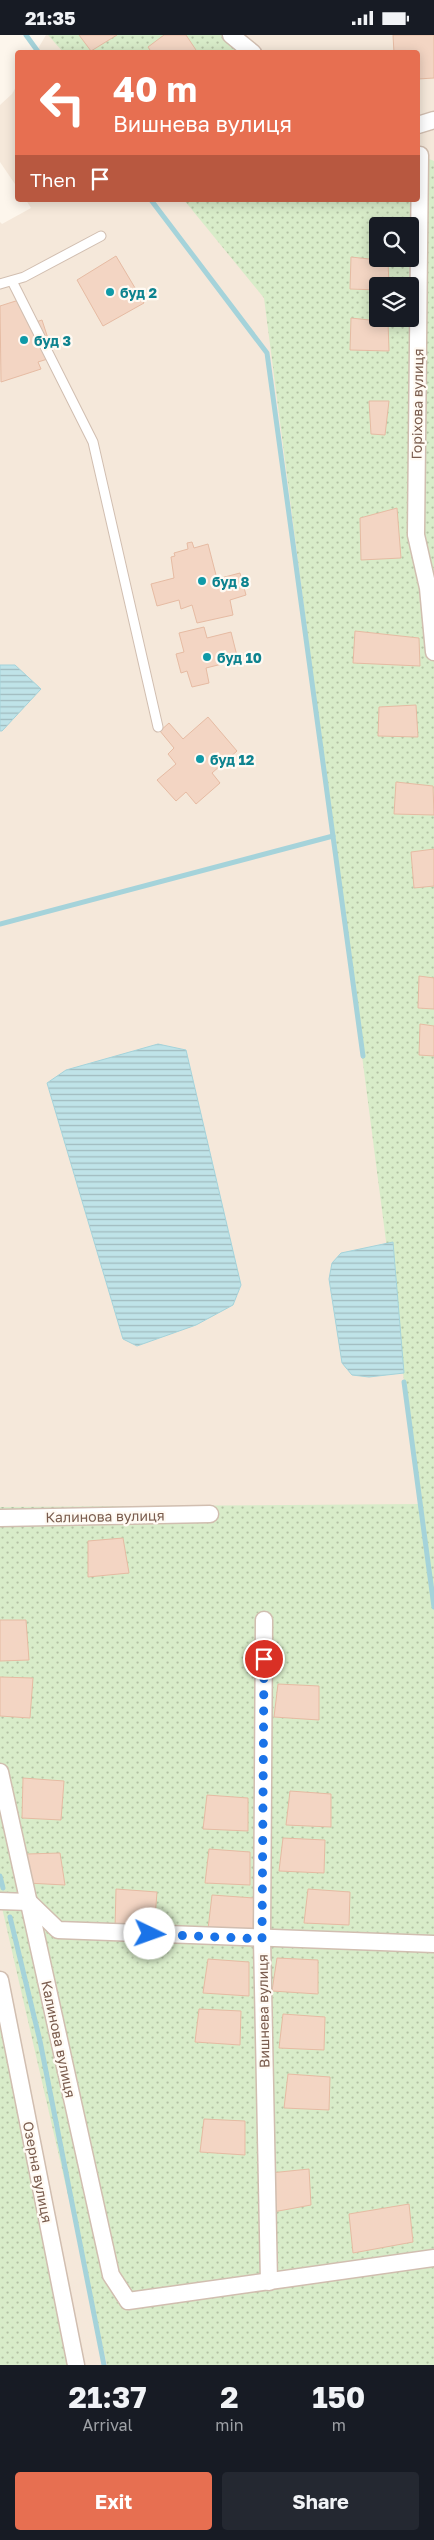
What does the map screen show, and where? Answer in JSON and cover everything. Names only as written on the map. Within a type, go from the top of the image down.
[{"type":"street","points":[[231,35],[249,50]]},
{"type":"street","points":[[420,124],[434,120]]},
{"type":"street","name":"Горіхова вулиця","points":[[424,156],[416,535],[428,588],[434,652]]},
{"type":"street","name":"Калинова вулиця","points":[[0,1518],[210,1514]]},
{"type":"street","name":"Вишнева вулиця","points":[[264,1620],[262,1939],[269,2282]]},
{"type":"street","name":"Калинова вулиця","points":[[0,1772],[111,2275],[128,2301],[269,2282]]},
{"type":"street","points":[[0,1901],[29,1902],[58,1930],[434,1944]]},
{"type":"street","name":"Озерна вулиця","points":[[0,1980],[76,2365]]},
{"type":"street","points":[[269,2282],[434,2258]]},
{"type":"lane","points":[[0,284],[24,277],[101,237]]},
{"type":"lane","points":[[12,281],[94,442],[158,727]]},
{"type":"shaded area","points":[[46,35],[434,35],[434,2365],[0,2365],[0,222],[2,224],[31,208],[27,202],[420,202],[420,50],[37,50]]},
{"type":"shaded area","points":[[15,89],[15,184],[0,162],[0,105]]},
{"type":"green space","points":[[48,35],[238,35],[261,50],[61,50]]},
{"type":"green space","points":[[420,155],[434,161],[434,2365],[107,2365],[0,1899],[0,1507],[420,1504],[264,298],[186,202],[420,202]]},
{"type":"green space","points":[[0,2022],[76,2365],[0,2365]]},
{"type":"water","points":[[0,665],[15,665],[41,689],[2,731],[0,731]]},
{"type":"water","points":[[158,1044],[186,1050],[241,1285],[233,1305],[196,1325],[137,1346],[123,1339],[47,1083],[66,1070]]},
{"type":"water","points":[[393,1242],[404,1373],[369,1377],[352,1375],[342,1363],[329,1279],[332,1263],[341,1253]]},
{"type":"building","points":[[79,35],[117,35],[93,50],[90,50]]},
{"type":"building","points":[[164,35],[186,35],[196,50],[150,50],[148,47]]},
{"type":"building","points":[[393,35],[434,35],[434,78],[420,79],[420,50],[394,50]]},
{"type":"building","name":"буд 2","points":[[116,256],[144,303],[103,326],[77,280]]},
{"type":"building","points":[[351,257],[369,259],[369,267],[388,267],[389,277],[369,277],[369,290],[350,289]]},
{"type":"building","name":"буд 3","points":[[22,299],[30,324],[42,320],[54,357],[38,362],[41,369],[1,382],[0,306]]},
{"type":"building","points":[[351,318],[369,320],[369,327],[388,327],[389,351],[350,350]]},
{"type":"building","points":[[369,401],[389,401],[385,435],[371,434]]},
{"type":"building","points":[[397,508],[401,558],[361,560],[360,518]]},
{"type":"building","name":"буд 8","points":[[192,542],[194,548],[208,544],[217,579],[240,573],[246,595],[230,600],[233,615],[197,623],[192,605],[181,609],[179,600],[157,606],[151,584],[174,578],[171,557],[175,556],[174,553],[188,549],[187,543]]},
{"type":"building","name":"буд 10","points":[[204,627],[207,638],[231,632],[238,660],[206,668],[209,683],[192,687],[187,671],[181,673],[176,654],[184,652],[179,633]]},
{"type":"building","points":[[355,631],[419,638],[420,666],[353,663]]},
{"type":"building","points":[[416,705],[418,737],[378,736],[379,707]]},
{"type":"building","name":"буд 12","points":[[208,717],[237,751],[212,773],[220,783],[196,804],[186,792],[176,801],[157,780],[176,764],[168,754],[174,748],[160,731],[169,723],[183,739]]},
{"type":"building","points":[[396,782],[433,786],[434,815],[394,814]]},
{"type":"building","points":[[434,849],[434,886],[414,888],[411,852]]},
{"type":"building","points":[[419,976],[434,978],[434,1009],[418,1008]]},
{"type":"building","points":[[420,1024],[434,1026],[434,1056],[419,1055]]},
{"type":"building","points":[[123,1538],[129,1573],[88,1577],[88,1541]]},
{"type":"building","points":[[0,1620],[26,1620],[29,1660],[0,1661]]},
{"type":"building","points":[[0,1677],[33,1678],[30,1718],[0,1716]]},
{"type":"building","points":[[278,1684],[319,1686],[319,1720],[274,1717]]},
{"type":"building","points":[[23,1778],[64,1781],[61,1820],[22,1818]]},
{"type":"building","points":[[290,1791],[331,1794],[331,1827],[286,1825]]},
{"type":"building","points":[[207,1795],[248,1798],[248,1831],[203,1829]]},
{"type":"building","points":[[283,1838],[325,1840],[324,1873],[279,1871]]},
{"type":"building","points":[[209,1849],[250,1852],[250,1885],[205,1883]]},
{"type":"building","points":[[60,1853],[65,1885],[27,1883],[27,1854]]},
{"type":"building","points":[[116,1889],[157,1892],[154,1931],[115,1928]]},
{"type":"building","points":[[308,1889],[350,1892],[349,1925],[304,1923]]},
{"type":"building","points":[[212,1895],[254,1898],[253,1931],[208,1929]]},
{"type":"building","points":[[277,1958],[318,1960],[318,1994],[272,1991]]},
{"type":"building","points":[[208,1959],[249,1962],[249,1996],[203,1993]]},
{"type":"building","points":[[199,2009],[241,2011],[240,2045],[195,2042]]},
{"type":"building","points":[[283,2014],[325,2017],[324,2050],[279,2048]]},
{"type":"building","points":[[288,2074],[330,2077],[329,2110],[284,2108]]},
{"type":"building","points":[[204,2119],[245,2121],[245,2155],[200,2152]]},
{"type":"building","points":[[309,2169],[311,2205],[273,2212],[270,2173]]},
{"type":"building","points":[[409,2204],[413,2242],[353,2253],[349,2214]]},
{"type":"waterway","points":[[26,35],[37,50]]},
{"type":"waterway","points":[[153,202],[267,353],[363,1056]]},
{"type":"waterway","points":[[0,924],[333,836]]},
{"type":"waterway","points":[[404,1382],[434,1607]]},
{"type":"waterway","points":[[0,1876],[3,1888]]},
{"type":"waterway","points":[[10,1917],[40,2041],[104,2365]]},
{"type":"place","name":"буд 2","points":[[110,292]]},
{"type":"place","name":"буд 3","points":[[24,340]]},
{"type":"place","name":"буд 8","points":[[202,581]]},
{"type":"place","name":"буд 10","points":[[207,657]]},
{"type":"place","name":"буд 12","points":[[200,759]]},
{"type":"route","points":[[150,1934],[262,1939],[264,1659]]}]
